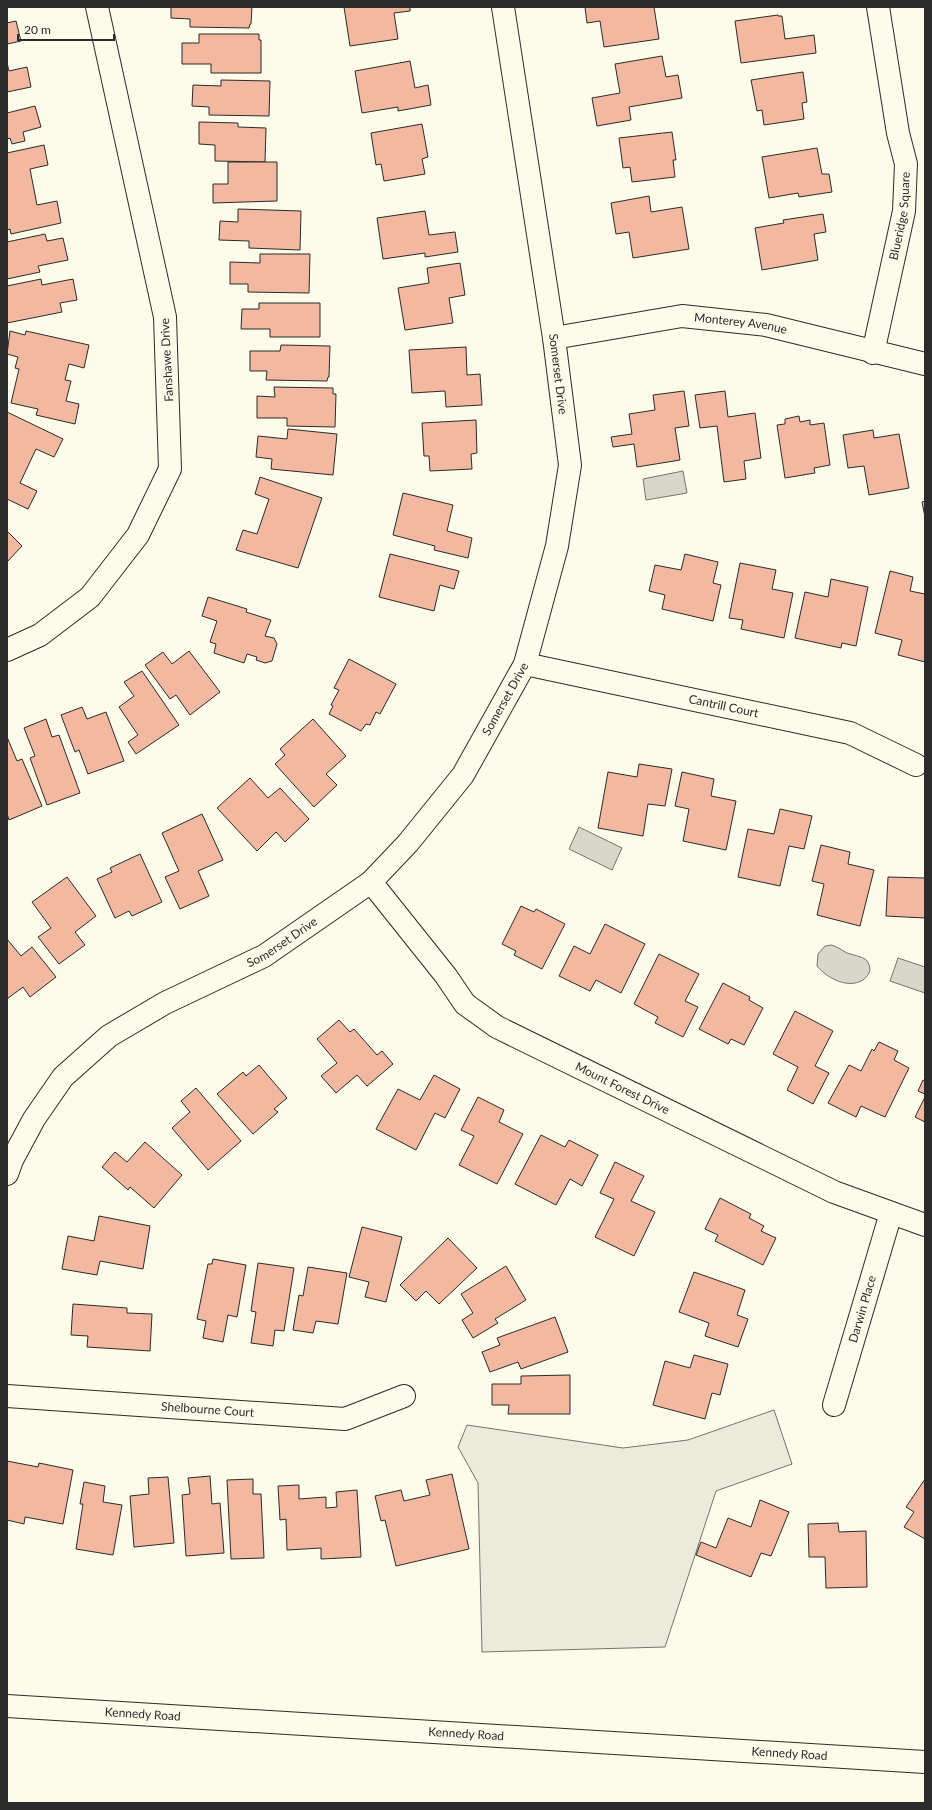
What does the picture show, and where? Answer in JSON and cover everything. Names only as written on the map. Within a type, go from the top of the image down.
[{"type":"street","name":"Fanshawe Drive","points":[[7,650],[40,635],[90,597],[138,535],[170,469],[165,317],[97,7]]},
{"type":"street","name":"Somerset Drive","points":[[7,1174],[12,1160],[34,1119],[63,1077],[109,1036],[165,1003],[264,956],[371,882],[408,844],[463,776],[525,664],[557,546],[570,465],[554,338],[502,7]]},
{"type":"street","name":"Blueridge Square","points":[[874,353],[904,211],[906,164],[898,133],[878,7]]},
{"type":"street","name":"Monterey Avenue","points":[[554,338],[682,316],[766,325],[874,353],[925,364]]},
{"type":"street","name":"Cantrill Court","points":[[525,664],[850,733],[916,765]]},
{"type":"street","name":"Mount Forest Drive","points":[[371,882],[446,976],[465,1004],[498,1027],[834,1192],[925,1226]]},
{"type":"street","name":"Darwin Place","points":[[834,1405],[891,1213]]},
{"type":"street","name":"Shelbourne Court","points":[[7,1396],[345,1419],[404,1396]]},
{"type":"street","name":"Kennedy Road","points":[[7,1706],[925,1762]]},
{"type":"shaded area","points":[[683,471],[687,493],[646,500],[643,479]]},
{"type":"shaded area","points":[[579,827],[622,848],[612,870],[569,849]]},
{"type":"shaded area","points":[[831,945],[866,960],[870,967],[867,977],[857,983],[845,983],[832,979],[822,971],[817,966],[818,954],[825,946]]},
{"type":"shaded area","points":[[898,958],[925,967],[925,993],[890,981]]},
{"type":"shaded area","points":[[774,1410],[792,1464],[716,1491],[665,1647],[482,1652],[478,1483],[458,1447],[467,1425],[623,1448],[688,1440]]},
{"type":"building","points":[[171,7],[252,7],[251,24],[249,28],[190,27],[190,19],[171,18]]},
{"type":"building","points":[[344,7],[410,7],[410,11],[394,13],[398,39],[350,46]]},
{"type":"building","points":[[585,7],[654,7],[659,39],[604,47],[600,21],[587,23]]},
{"type":"building","points":[[778,15],[782,16],[785,39],[814,35],[816,53],[741,63],[735,21]]},
{"type":"building","points":[[16,21],[21,41],[7,44],[7,23]]},
{"type":"building","points":[[199,34],[259,34],[259,40],[261,40],[261,73],[211,73],[211,64],[182,64],[182,43],[199,43]]},
{"type":"building","points":[[662,56],[666,77],[678,75],[682,98],[629,107],[631,120],[597,126],[592,98],[620,93],[615,64]]},
{"type":"building","points":[[410,61],[415,88],[428,85],[431,105],[398,111],[398,107],[362,113],[355,71]]},
{"type":"building","points":[[7,63],[9,71],[27,67],[31,87],[7,92]]},
{"type":"building","points":[[803,72],[807,102],[802,103],[804,119],[764,125],[762,110],[757,111],[751,80]]},
{"type":"building","points":[[221,80],[270,81],[269,116],[209,115],[209,107],[192,106],[193,85],[221,86]]},
{"type":"building","points":[[35,106],[41,127],[23,132],[25,141],[12,144],[10,138],[7,139],[7,113]]},
{"type":"building","points":[[199,122],[238,123],[238,127],[266,128],[265,162],[215,161],[215,145],[199,144]]},
{"type":"building","points":[[422,124],[428,157],[422,159],[425,174],[384,181],[381,164],[376,165],[371,133]]},
{"type":"building","points":[[672,132],[676,160],[673,160],[675,177],[632,182],[630,167],[623,168],[619,138]]},
{"type":"building","points":[[44,145],[48,165],[30,169],[37,205],[57,201],[61,223],[11,234],[10,229],[7,230],[7,153]]},
{"type":"building","points":[[817,148],[822,174],[829,174],[832,192],[799,197],[798,193],[769,198],[762,157]]},
{"type":"building","points":[[228,162],[277,162],[277,201],[213,203],[213,184],[228,184]]},
{"type":"building","points":[[649,196],[651,212],[682,207],[689,249],[633,258],[629,232],[616,234],[611,203]]},
{"type":"building","points":[[238,209],[301,211],[300,250],[249,248],[249,241],[219,240],[220,221],[238,222]]},
{"type":"building","points":[[425,211],[429,235],[455,232],[458,252],[425,257],[425,253],[383,259],[377,218]]},
{"type":"building","points":[[823,214],[826,232],[814,234],[818,260],[762,270],[755,228],[784,223],[783,220]]},
{"type":"building","points":[[45,234],[47,241],[63,238],[68,260],[38,266],[40,272],[7,279],[7,242]]},
{"type":"building","points":[[260,254],[310,254],[309,293],[248,292],[248,284],[230,284],[230,262],[260,263]]},
{"type":"building","points":[[460,263],[465,295],[449,298],[453,323],[405,330],[398,288],[429,283],[427,268]]},
{"type":"building","points":[[41,279],[42,285],[73,279],[77,300],[60,303],[62,312],[7,323],[7,286]]},
{"type":"building","points":[[259,303],[320,303],[320,337],[270,337],[270,329],[241,329],[242,309],[259,309]]},
{"type":"building","points":[[10,331],[25,335],[26,331],[89,345],[84,368],[69,364],[65,380],[71,381],[66,401],[79,404],[75,424],[36,415],[38,409],[11,403],[19,369],[15,368],[18,357],[7,354]]},
{"type":"building","points":[[281,345],[330,346],[329,377],[327,381],[266,380],[267,371],[250,371],[250,351],[280,351]]},
{"type":"building","points":[[466,347],[467,375],[480,374],[482,405],[446,407],[445,391],[412,393],[409,350]]},
{"type":"building","points":[[274,387],[333,388],[333,394],[336,394],[335,427],[287,426],[287,418],[257,418],[257,396],[275,397]]},
{"type":"building","points":[[684,391],[689,426],[675,428],[680,460],[637,467],[634,444],[613,447],[611,437],[632,434],[629,414],[655,410],[653,395]]},
{"type":"building","points":[[725,391],[728,417],[755,413],[761,458],[744,461],[746,479],[724,482],[717,426],[700,428],[695,395]]},
{"type":"building","points":[[7,412],[63,439],[54,457],[36,449],[20,483],[37,491],[28,509],[7,499]]},
{"type":"building","points":[[799,416],[800,422],[810,420],[810,425],[824,423],[830,465],[814,468],[815,473],[785,478],[777,425],[785,424],[785,419]]},
{"type":"building","points":[[476,420],[477,453],[471,454],[472,469],[430,471],[429,456],[424,456],[422,423]]},
{"type":"building","points":[[288,429],[337,434],[333,475],[271,469],[272,459],[256,457],[258,436],[287,439]]},
{"type":"building","points":[[873,430],[874,438],[899,434],[909,488],[869,495],[864,466],[848,468],[843,435]]},
{"type":"building","points":[[260,477],[322,498],[298,568],[236,550],[243,530],[257,534],[269,499],[255,494]]},
{"type":"building","points":[[403,493],[453,505],[447,531],[472,538],[468,558],[434,550],[435,546],[393,535]]},
{"type":"building","points":[[925,501],[925,517],[922,502]]},
{"type":"building","points":[[7,531],[22,546],[7,562]]},
{"type":"building","points":[[390,554],[459,571],[454,589],[440,585],[434,611],[379,597]]},
{"type":"building","points":[[685,554],[718,562],[713,583],[721,585],[713,621],[662,609],[665,595],[649,591],[655,565],[681,570]]},
{"type":"building","points":[[740,563],[776,570],[772,589],[793,593],[784,638],[741,629],[743,620],[729,618]]},
{"type":"building","points":[[890,571],[913,577],[910,591],[925,594],[925,662],[898,655],[902,640],[875,633]]},
{"type":"building","points":[[831,579],[868,587],[856,646],[842,643],[841,648],[795,638],[805,592],[828,597]]},
{"type":"building","points":[[208,597],[247,609],[246,612],[271,620],[265,636],[274,638],[277,644],[272,661],[265,663],[256,660],[257,657],[247,654],[244,663],[214,653],[216,644],[210,642],[217,621],[202,616]]},
{"type":"building","points":[[189,651],[220,692],[190,715],[176,695],[170,699],[145,665],[163,652],[172,664]]},
{"type":"building","points":[[349,659],[396,684],[380,714],[376,712],[370,725],[366,724],[361,731],[329,714],[333,706],[331,705],[339,690],[334,688]]},
{"type":"building","points":[[142,671],[179,725],[136,754],[128,742],[138,735],[119,707],[134,696],[124,682]]},
{"type":"building","points":[[82,707],[87,719],[106,712],[124,761],[88,774],[79,750],[75,752],[61,715]]},
{"type":"building","points":[[46,719],[52,737],[59,735],[80,793],[47,805],[30,758],[35,756],[24,728]]},
{"type":"building","points":[[313,719],[346,756],[326,774],[337,785],[314,807],[275,764],[285,755],[280,749]]},
{"type":"building","points":[[7,737],[17,761],[22,759],[42,806],[9,820],[7,814]]},
{"type":"building","points":[[639,764],[672,769],[665,806],[648,804],[643,836],[598,828],[608,772],[637,777]]},
{"type":"building","points":[[682,772],[714,779],[711,796],[736,801],[726,850],[683,841],[689,809],[675,806]]},
{"type":"building","points":[[250,778],[268,798],[280,788],[309,819],[285,842],[276,832],[257,851],[217,808]]},
{"type":"building","points":[[780,809],[812,816],[804,849],[789,846],[780,886],[738,877],[748,829],[774,834]]},
{"type":"building","points":[[202,814],[223,860],[198,871],[209,896],[180,909],[165,877],[179,871],[162,833]]},
{"type":"building","points":[[821,845],[850,852],[848,864],[874,870],[860,926],[817,915],[824,884],[812,881]]},
{"type":"building","points":[[140,854],[162,902],[132,916],[129,911],[115,918],[97,879],[112,872],[110,868]]},
{"type":"building","points":[[67,877],[96,916],[75,932],[85,945],[59,964],[38,937],[51,928],[32,902]]},
{"type":"building","points":[[888,877],[925,878],[925,918],[886,916]]},
{"type":"building","points":[[521,906],[534,912],[536,909],[565,924],[542,969],[514,955],[516,951],[502,944]]},
{"type":"building","points":[[605,924],[645,944],[621,993],[596,980],[590,991],[559,976],[574,946],[590,954]]},
{"type":"building","points":[[7,939],[21,956],[32,947],[56,977],[30,997],[23,987],[7,999]]},
{"type":"building","points":[[659,954],[699,974],[685,1001],[698,1007],[683,1037],[655,1023],[658,1017],[634,1004]]},
{"type":"building","points":[[723,983],[750,997],[749,1000],[763,1008],[744,1045],[731,1039],[728,1044],[699,1029]]},
{"type":"building","points":[[795,1011],[833,1031],[815,1066],[829,1073],[813,1104],[787,1090],[798,1067],[773,1054]]},
{"type":"building","points":[[339,1020],[350,1032],[354,1029],[377,1055],[382,1051],[393,1064],[367,1086],[357,1075],[336,1093],[321,1076],[337,1063],[317,1039]]},
{"type":"building","points":[[879,1042],[898,1051],[894,1060],[909,1068],[885,1117],[861,1106],[856,1117],[828,1103],[849,1065],[861,1071],[872,1049],[874,1051]]},
{"type":"building","points":[[259,1065],[287,1098],[274,1109],[278,1112],[253,1134],[217,1094],[243,1072],[246,1076]]},
{"type":"building","points":[[434,1075],[460,1089],[445,1118],[435,1113],[416,1150],[376,1129],[398,1089],[420,1100]]},
{"type":"building","points":[[923,1080],[925,1081],[925,1094],[918,1091]]},
{"type":"building","points":[[196,1088],[241,1141],[208,1170],[172,1128],[190,1112],[181,1101]]},
{"type":"building","points":[[478,1097],[504,1110],[499,1122],[523,1134],[497,1184],[459,1165],[474,1136],[461,1130]]},
{"type":"building","points":[[925,1097],[925,1122],[915,1117]]},
{"type":"building","points":[[541,1135],[565,1147],[569,1140],[598,1155],[582,1186],[570,1179],[556,1205],[515,1184]]},
{"type":"building","points":[[145,1142],[182,1175],[154,1208],[130,1187],[128,1190],[102,1167],[115,1152],[127,1162]]},
{"type":"building","points":[[615,1162],[644,1176],[631,1201],[655,1212],[634,1256],[595,1237],[614,1199],[600,1193]]},
{"type":"building","points":[[720,1198],[751,1214],[749,1218],[764,1226],[761,1231],[776,1238],[763,1265],[715,1241],[718,1235],[705,1229]]},
{"type":"building","points":[[99,1216],[150,1226],[143,1269],[100,1261],[97,1275],[62,1269],[68,1236],[94,1241]]},
{"type":"building","points":[[362,1227],[402,1237],[386,1302],[365,1297],[369,1282],[349,1277]]},
{"type":"building","points":[[448,1238],[477,1268],[439,1304],[426,1291],[416,1301],[400,1285]]},
{"type":"building","points":[[213,1259],[246,1265],[237,1317],[228,1315],[223,1342],[203,1338],[206,1321],[197,1319],[208,1264],[212,1264]]},
{"type":"building","points":[[258,1263],[294,1268],[284,1331],[275,1330],[273,1346],[251,1343],[256,1312],[251,1311]]},
{"type":"building","points":[[506,1266],[526,1300],[495,1319],[498,1323],[473,1338],[462,1320],[473,1313],[461,1294]]},
{"type":"building","points":[[308,1267],[347,1273],[338,1324],[316,1321],[313,1333],[293,1330],[299,1295],[303,1296]]},
{"type":"building","points":[[694,1272],[745,1290],[737,1315],[748,1319],[738,1347],[705,1336],[709,1323],[679,1312]]},
{"type":"building","points":[[73,1304],[127,1308],[127,1313],[152,1314],[150,1351],[87,1347],[88,1336],[71,1335]]},
{"type":"building","points":[[555,1317],[568,1352],[521,1369],[518,1362],[490,1372],[482,1352],[500,1345],[497,1338]]},
{"type":"building","points":[[694,1355],[728,1364],[720,1395],[712,1393],[705,1419],[653,1405],[665,1361],[690,1368]]},
{"type":"building","points":[[570,1375],[570,1414],[508,1414],[509,1405],[492,1405],[492,1384],[521,1384],[521,1376]]},
{"type":"building","points":[[7,1461],[38,1467],[39,1463],[73,1470],[63,1524],[25,1517],[24,1524],[7,1520]]},
{"type":"building","points":[[452,1474],[469,1549],[396,1566],[385,1520],[381,1521],[375,1496],[401,1490],[404,1501],[430,1495],[426,1480]]},
{"type":"building","points":[[210,1476],[212,1504],[220,1503],[224,1553],[186,1556],[182,1495],[190,1494],[188,1478]]},
{"type":"building","points":[[168,1477],[174,1543],[134,1547],[130,1496],[149,1494],[148,1478]]},
{"type":"building","points":[[253,1479],[253,1494],[261,1494],[264,1558],[231,1559],[227,1480]]},
{"type":"building","points":[[925,1479],[925,1539],[904,1527],[914,1512],[906,1507]]},
{"type":"building","points":[[84,1482],[105,1486],[103,1502],[122,1505],[113,1555],[76,1549],[83,1504],[80,1504]]},
{"type":"building","points":[[299,1485],[299,1499],[326,1497],[326,1508],[337,1507],[336,1492],[357,1490],[361,1557],[321,1559],[321,1548],[287,1550],[286,1519],[280,1520],[278,1486]]},
{"type":"building","points":[[760,1500],[789,1512],[771,1556],[761,1553],[751,1577],[696,1555],[701,1542],[716,1548],[728,1518],[751,1527]]},
{"type":"building","points":[[838,1523],[839,1532],[866,1531],[867,1587],[826,1588],[825,1557],[809,1557],[808,1524]]}]
